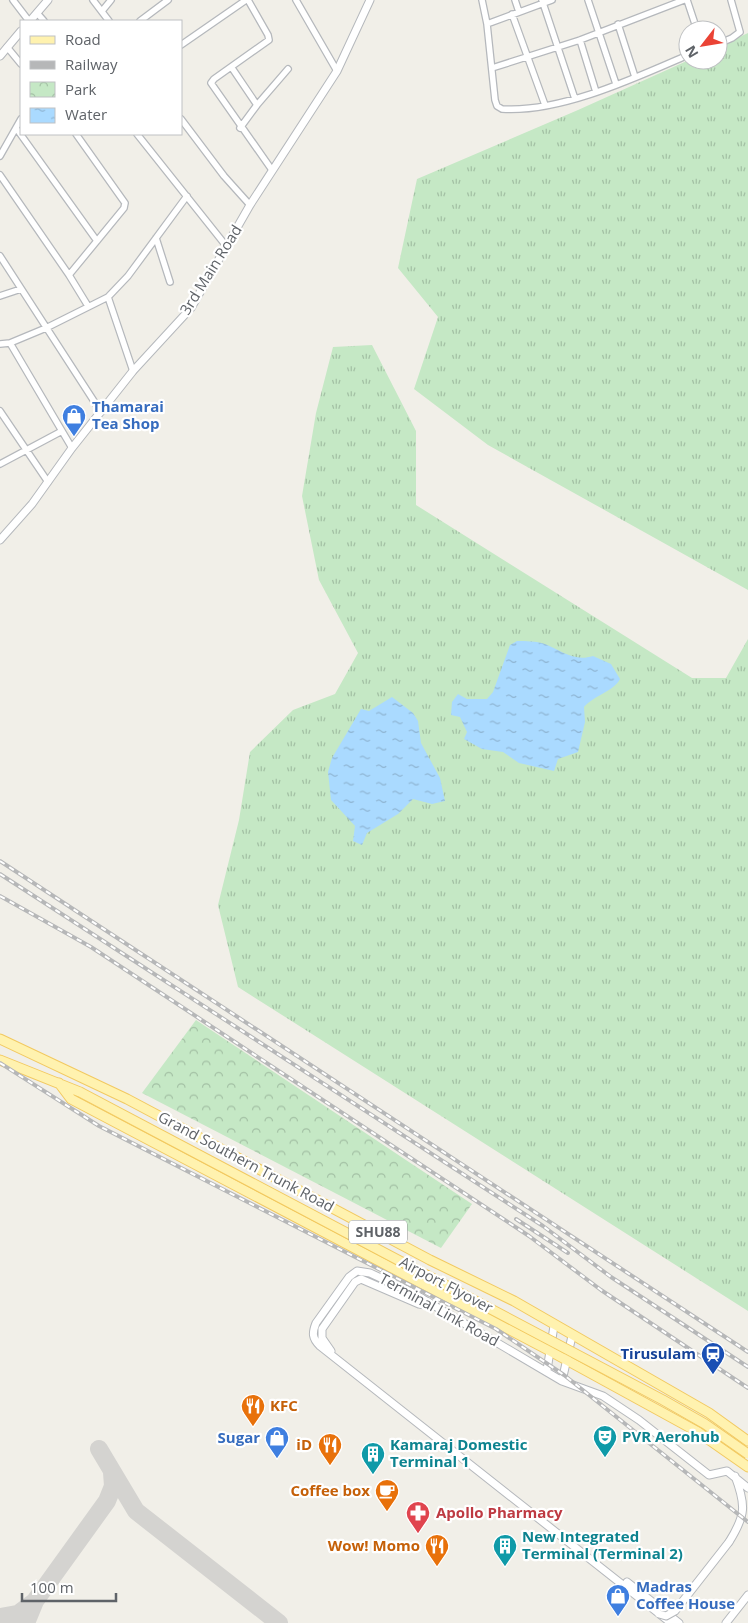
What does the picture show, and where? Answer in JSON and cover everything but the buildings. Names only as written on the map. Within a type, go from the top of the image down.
[{"type":"main road","name":"Grand Southern Trunk Road","points":[[0,1039],[127,1099],[422,1256],[514,1301],[554,1326],[708,1413],[748,1441]]},
{"type":"main road","name":"SHU88","points":[[0,1060],[59,1083]]},
{"type":"main road","name":"Airport Flyover","points":[[59,1083],[80,1092],[663,1400],[705,1424],[748,1454]]},
{"type":"main road","points":[[59,1083],[71,1099],[567,1360],[698,1432],[748,1467]]},
{"type":"street","points":[[13,0],[28,20]]},
{"type":"street","points":[[30,20],[48,0]]},
{"type":"street","points":[[93,0],[108,20]]},
{"type":"street","points":[[102,11],[111,0]]},
{"type":"street","points":[[141,20],[158,3],[168,0]]},
{"type":"street","points":[[182,44],[247,0],[268,35],[267,42],[214,79],[211,84],[240,128],[272,170]]},
{"type":"street","points":[[296,0],[337,70]]},
{"type":"street","name":"3rd Main Road","points":[[0,540],[17,523],[72,448],[133,371],[192,308],[250,205],[337,70],[370,0]]},
{"type":"street","points":[[482,0],[487,24],[495,100],[499,108],[545,105],[575,99],[678,60]]},
{"type":"street","points":[[515,0],[519,12]]},
{"type":"street","points":[[487,24],[552,0]]},
{"type":"street","points":[[588,0],[616,84]]},
{"type":"street","points":[[492,68],[580,40],[618,24],[686,0],[693,20]]},
{"type":"street","points":[[728,40],[740,32],[731,0]]},
{"type":"street","points":[[543,2],[575,99]]},
{"type":"street","points":[[37,13],[43,20]]},
{"type":"street","points":[[512,14],[545,105]]},
{"type":"street","points":[[618,24],[635,77]]},
{"type":"street","points":[[0,56],[20,32]]},
{"type":"street","points":[[580,40],[596,92]]},
{"type":"street","points":[[7,47],[20,63]]},
{"type":"street","points":[[232,68],[256,105]]},
{"type":"street","points":[[240,128],[256,105],[288,69]]},
{"type":"street","points":[[182,120],[224,176],[250,205]]},
{"type":"street","points":[[0,156],[20,121]]},
{"type":"street","points":[[16,128],[20,134]]},
{"type":"street","points":[[21,135],[97,241]]},
{"type":"street","points":[[69,275],[124,208],[125,203],[77,135]]},
{"type":"street","points":[[138,135],[227,247]]},
{"type":"street","points":[[0,175],[69,275],[88,306]]},
{"type":"street","points":[[0,344],[10,343],[46,328],[108,297],[128,276],[187,196]]},
{"type":"street","points":[[156,238],[170,282]]},
{"type":"street","points":[[0,256],[101,412]]},
{"type":"street","points":[[0,296],[21,289]]},
{"type":"street","points":[[108,297],[133,371]]},
{"type":"street","points":[[10,343],[72,448]]},
{"type":"street","points":[[0,411],[48,482]]},
{"type":"street","points":[[0,464],[28,451],[62,430]]},
{"type":"street","name":"Terminal Link Road","points":[[671,1623],[314,1340],[312,1331],[350,1277],[357,1271],[370,1273],[411,1292],[547,1370],[562,1381],[603,1396],[624,1408],[709,1475],[722,1471],[734,1476]]},
{"type":"street","points":[[436,1307],[420,1304],[361,1279],[355,1282],[322,1329],[322,1338],[329,1349],[679,1623]]},
{"type":"street","points":[[547,1370],[554,1326]]},
{"type":"street","points":[[562,1381],[572,1336]]},
{"type":"street","points":[[659,1614],[666,1616],[675,1611],[729,1542],[740,1523],[744,1508],[734,1476]]},
{"type":"street","points":[[734,1476],[748,1488]]},
{"type":"street","points":[[726,1623],[748,1595]]},
{"type":"green space","points":[[748,33],[748,590],[488,445],[414,389],[438,317],[398,268],[417,179],[678,65],[678,70],[728,70],[728,42]]},
{"type":"green space","points":[[372,345],[416,431],[416,505],[692,678],[726,678],[748,639],[748,1311],[238,987],[218,905],[239,820],[250,752],[293,710],[335,694],[358,653],[319,580],[302,496],[316,413],[333,347]]},
{"type":"green space","points":[[196,1020],[472,1204],[441,1248],[142,1093]]},
{"type":"water","points":[[517,641],[542,643],[574,657],[593,656],[611,664],[620,679],[613,687],[584,707],[585,722],[578,752],[558,759],[554,771],[519,763],[503,752],[482,749],[464,739],[467,732],[460,717],[451,715],[452,702],[458,694],[467,699],[487,699],[493,692],[510,645]]},
{"type":"water","points":[[392,697],[413,713],[418,721],[421,743],[440,778],[445,801],[432,804],[413,799],[398,814],[367,833],[362,845],[353,841],[355,826],[331,800],[328,772],[332,758],[361,709],[369,711]]},
{"type":"taxiway","points":[[99,1449],[136,1511],[279,1623]]},
{"type":"taxiway","points":[[26,1623],[35,1601],[107,1501],[113,1486],[112,1472]]},
{"type":"taxiway","points":[[0,1617],[18,1614],[34,1602]]},
{"type":"railway","points":[[0,861],[748,1352]]},
{"type":"railway","points":[[0,874],[543,1226],[611,1277],[748,1367]]},
{"type":"railway","points":[[0,896],[91,947],[529,1236],[601,1290],[748,1388]]},
{"type":"railway","points":[[0,1063],[99,1126],[496,1329],[564,1375],[748,1522]]},
{"type":"railway","points":[[516,1219],[568,1253]]},
{"type":"place","name":"Thamarai Tea Shop","points":[[74,437]]},
{"type":"place","name":"Tirusulam","points":[[713,1375]]},
{"type":"place","name":"KFC","points":[[253,1427]]},
{"type":"place","name":"PVR Aerohub","points":[[605,1458]]},
{"type":"place","name":"Sugar","points":[[277,1459]]},
{"type":"place","name":"iD","points":[[330,1466]]},
{"type":"place","name":"Kamaraj Domestic Terminal 1","points":[[373,1475]]},
{"type":"place","name":"Coffee box","points":[[387,1512]]},
{"type":"place","name":"Apollo Pharmacy","points":[[418,1534]]},
{"type":"place","name":"Wow! Momo","points":[[437,1567]]},
{"type":"place","name":"New Integrated Terminal (Terminal 2)","points":[[505,1567]]},
{"type":"place","name":"Madras Coffee House","points":[[618,1617]]}]
